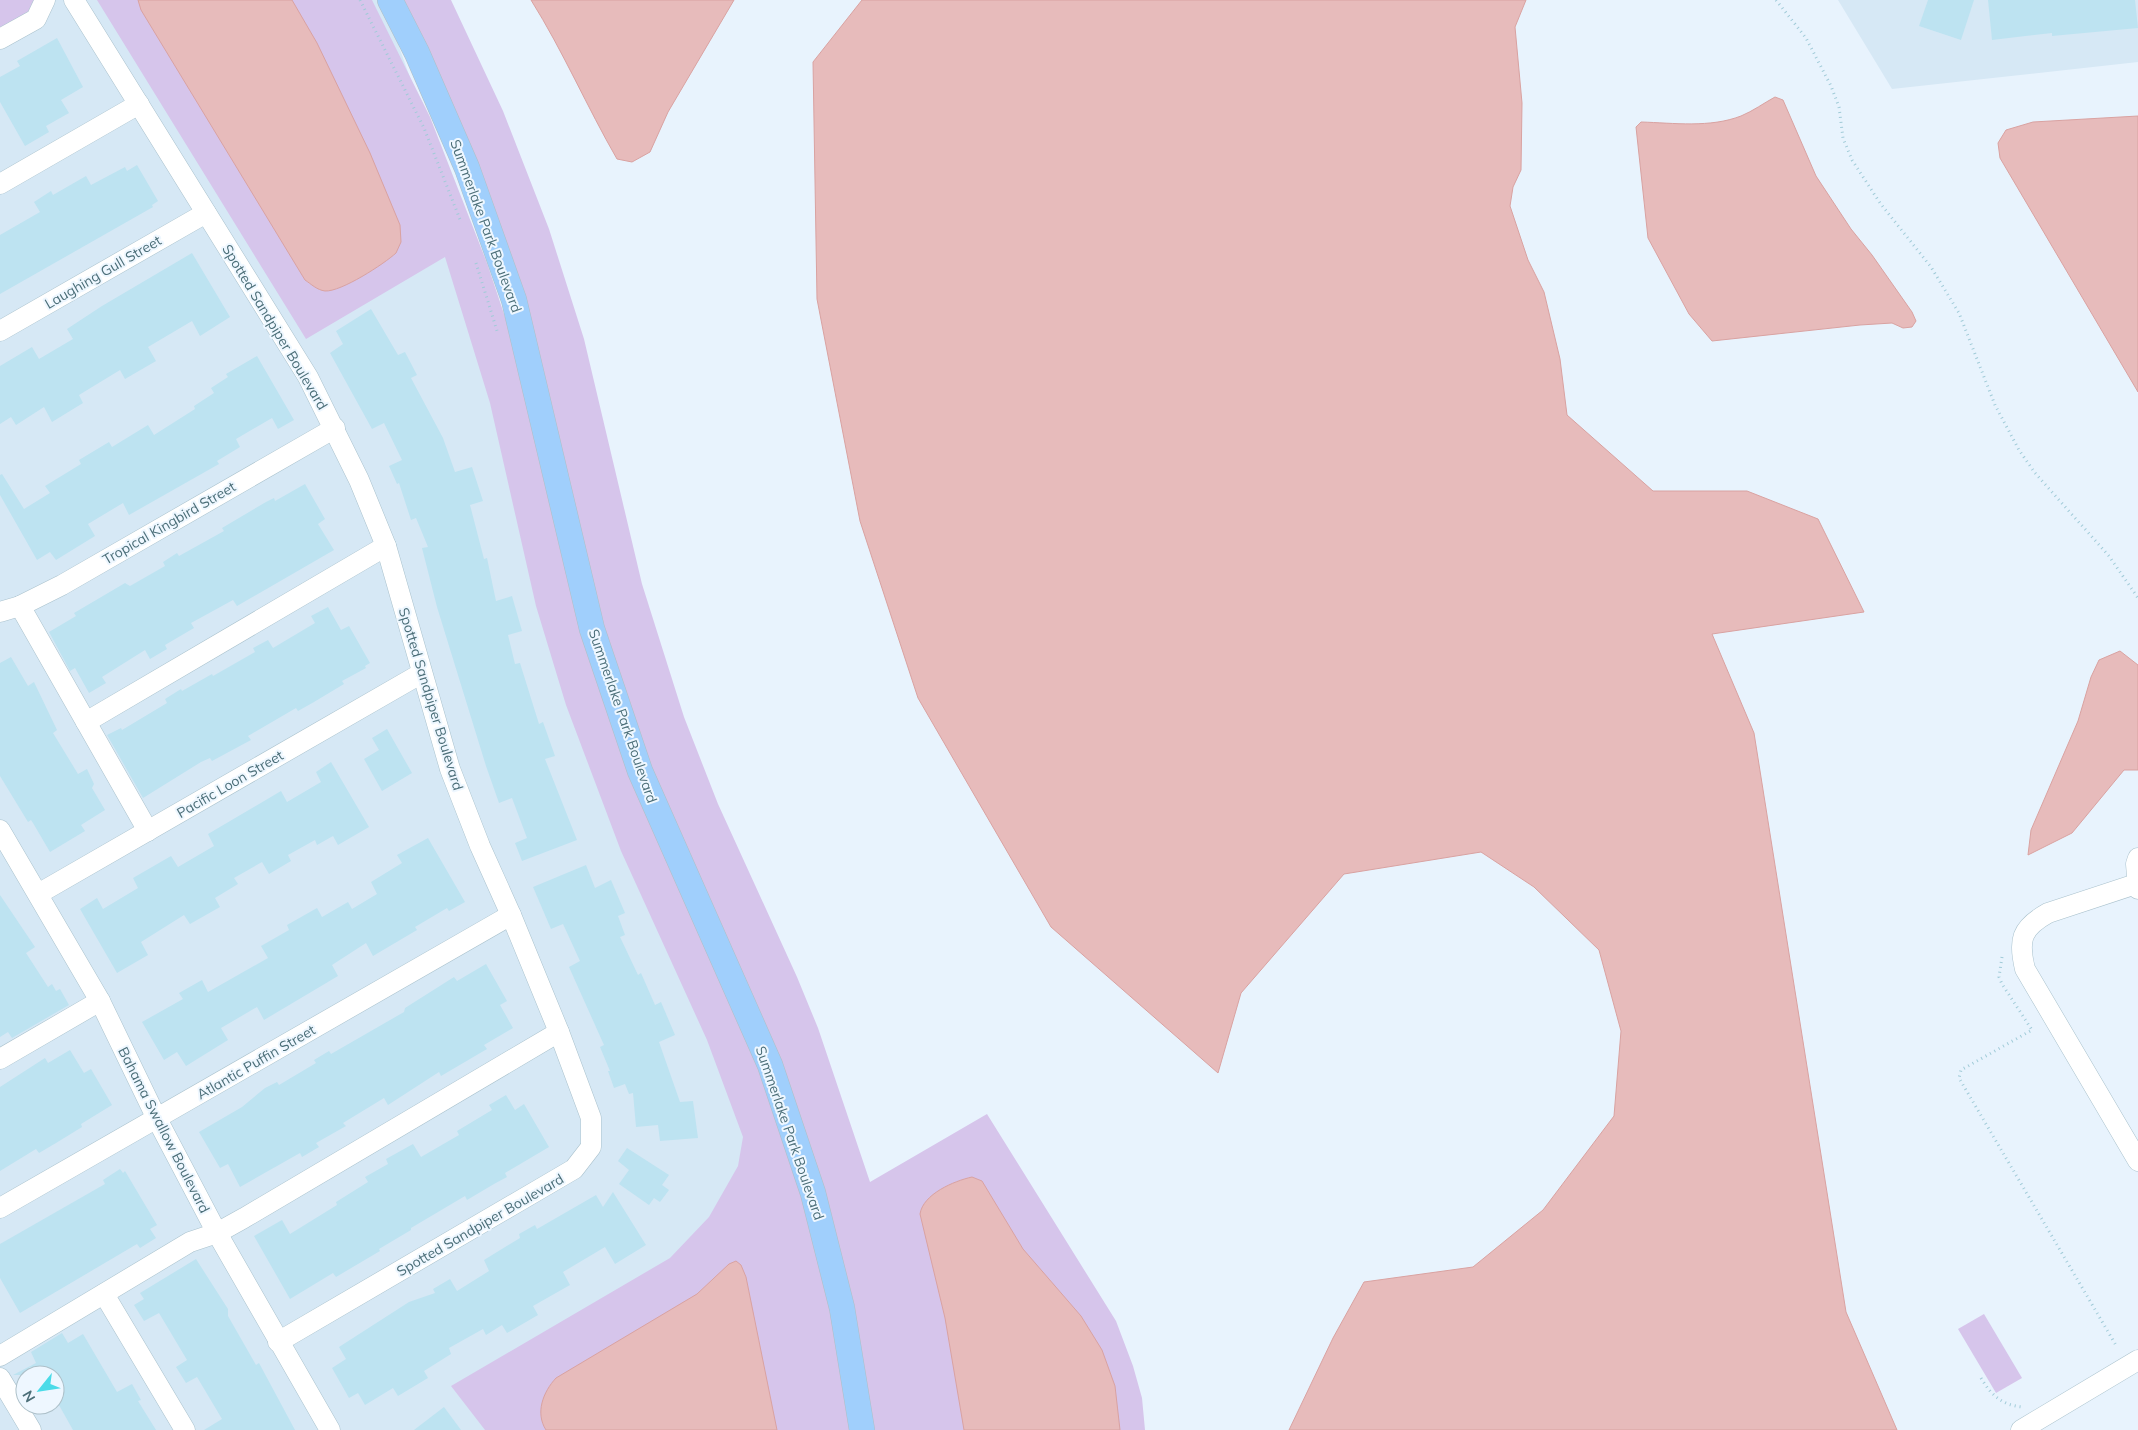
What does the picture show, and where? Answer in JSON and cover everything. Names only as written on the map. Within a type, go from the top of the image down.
[{"type":"main road","name":"Summerlake Park Boulevard","points":[[390,0],[417,53],[467,168],[514,300],[592,629],[640,771],[770,1065],[813,1192],[842,1308],[862,1430]]},
{"type":"street","points":[[0,39],[36,19],[45,0]]},
{"type":"street","name":"Spotted Sandpiper Boulevard","points":[[74,0],[308,377],[335,428],[386,546],[450,769],[480,846],[511,915],[559,1032],[591,1118],[591,1147],[574,1169],[550,1185],[278,1342]]},
{"type":"street","points":[[0,184],[139,104]]},
{"type":"street","name":"Laughing Gull Street","points":[[0,331],[206,213]]},
{"type":"street","name":"Tropical Kingbird Street","points":[[0,612],[20,606],[62,586],[335,428]]},
{"type":"street","points":[[86,722],[386,546]]},
{"type":"street","points":[[20,606],[148,830]]},
{"type":"street","name":"Pacific Loon Street","points":[[38,894],[422,673]]},
{"type":"street","name":"Bahama Swallow Boulevard","points":[[0,830],[100,1001],[157,1119],[216,1233],[330,1430]]},
{"type":"street","points":[[2138,858],[2136,864],[2137,887],[2042,916],[2028,927],[2022,938],[2020,951],[2025,969],[2138,1160]]},
{"type":"street","name":"Atlantic Puffin Street","points":[[0,1208],[511,915]]},
{"type":"street","points":[[0,1059],[100,1001]]},
{"type":"street","points":[[0,1356],[190,1242],[216,1233],[559,1032]]},
{"type":"street","points":[[104,1294],[185,1430]]},
{"type":"street","points":[[2020,1430],[2138,1360]]},
{"type":"street","points":[[0,1378],[31,1430]]},
{"type":"path","points":[[1776,0],[1806,38],[1831,86],[1839,107],[1843,138],[1852,160],[1880,203],[1931,267],[1959,313],[1995,405],[2019,450],[2046,484],[2104,549],[2138,598]]},
{"type":"path","points":[[2004,950],[1999,977],[2032,1030],[1961,1070],[1959,1078],[2117,1347]]},
{"type":"path","points":[[1981,1378],[1988,1389],[2002,1402],[2025,1408]]},
{"type":"shaded area","points":[[0,0],[382,0],[470,243],[839,1430],[0,1430]]},
{"type":"shaded area","points":[[0,0],[35,0],[33,8],[0,32]]},
{"type":"shaded area","points":[[97,0],[372,0],[430,117],[487,263],[510,332],[556,530],[750,1045],[801,1194],[831,1309],[853,1430],[485,1430],[451,1386],[670,1258],[709,1217],[738,1166],[743,1137],[707,1040],[621,851],[566,705],[536,606],[490,403],[445,257],[306,339]]},
{"type":"shaded area","points":[[138,0],[292,0],[317,43],[370,153],[400,225],[401,242],[396,253],[362,276],[332,290],[325,291],[319,289],[305,280],[141,10]]},
{"type":"shaded area","points":[[390,0],[451,0],[503,111],[549,229],[584,339],[642,584],[684,717],[718,804],[797,977],[818,1028],[870,1182],[987,1114],[1116,1321],[1133,1366],[1142,1398],[1145,1430],[862,1430],[813,1193],[640,771],[514,300]]},
{"type":"shaded area","points":[[531,0],[734,0],[668,112],[650,152],[632,162],[617,159],[554,39]]},
{"type":"shaded area","points":[[862,0],[1526,0],[1515,27],[1522,103],[1521,170],[1513,187],[1510,206],[1528,260],[1544,292],[1560,359],[1567,415],[1653,491],[1747,491],[1818,519],[1864,612],[1712,634],[1754,733],[1846,1312],[1897,1430],[1289,1430],[1333,1338],[1364,1282],[1473,1267],[1543,1210],[1614,1116],[1621,1031],[1599,950],[1534,887],[1481,852],[1344,874],[1241,993],[1218,1073],[1051,927],[918,698],[860,521],[817,299],[813,62]]},
{"type":"shaded area","points":[[1838,0],[2138,0],[2138,62],[1892,89]]},
{"type":"shaded area","points":[[1775,97],[1783,100],[1816,176],[1851,229],[1872,255],[1912,312],[1916,321],[1912,327],[1903,328],[1892,323],[1860,325],[1712,341],[1689,314],[1648,238],[1636,127],[1641,122],[1692,124],[1729,120],[1745,114]]},
{"type":"shaded area","points":[[2138,116],[2138,392],[2000,158],[1998,143],[2006,130],[2033,122]]},
{"type":"shaded area","points":[[2120,651],[2138,665],[2138,770],[2124,770],[2072,833],[2028,855],[2031,830],[2078,721],[2091,677],[2099,660]]},
{"type":"shaded area","points":[[972,1177],[982,1181],[1023,1249],[1081,1316],[1102,1350],[1115,1386],[1120,1430],[964,1430],[945,1318],[920,1214],[927,1200],[940,1190],[948,1185]]},
{"type":"shaded area","points":[[736,1261],[741,1265],[746,1277],[777,1430],[546,1430],[541,1417],[542,1403],[547,1390],[556,1378],[697,1294],[729,1264]]},
{"type":"shaded area","points":[[1984,1314],[2022,1378],[1996,1393],[1958,1329]]},
{"type":"building","points":[[1928,0],[1974,0],[1961,40],[1919,26]]},
{"type":"building","points":[[1988,0],[2135,0],[2138,28],[2052,36],[2052,33],[1992,40]]},
{"type":"building","points":[[57,38],[83,87],[61,100],[69,113],[46,126],[49,132],[25,146],[0,102],[0,77],[20,66],[17,61]]},
{"type":"building","points":[[137,165],[158,201],[152,205],[153,207],[0,294],[0,235],[40,212],[34,202],[51,191],[53,195],[86,176],[91,185],[125,167],[127,171]]},
{"type":"building","points":[[192,253],[230,317],[200,336],[192,321],[148,347],[156,361],[125,379],[120,370],[79,395],[83,403],[52,422],[44,407],[16,425],[11,417],[0,424],[0,366],[32,347],[39,359],[73,339],[67,329]]},
{"type":"building","points":[[371,309],[398,355],[405,352],[417,375],[411,378],[443,438],[455,472],[472,467],[483,501],[470,505],[484,559],[487,558],[496,601],[512,596],[522,631],[508,635],[515,664],[520,663],[539,724],[543,722],[555,756],[545,759],[577,840],[522,861],[515,843],[527,838],[512,798],[499,803],[437,607],[422,548],[428,547],[416,518],[411,520],[399,483],[397,484],[389,466],[402,460],[384,423],[372,429],[330,353],[343,344],[336,331]]},
{"type":"building","points":[[257,356],[294,420],[278,429],[272,418],[236,439],[240,447],[217,461],[219,464],[129,515],[123,503],[88,524],[95,536],[56,560],[50,552],[37,560],[0,495],[0,475],[2,474],[24,509],[50,493],[45,486],[81,464],[79,460],[109,442],[112,447],[148,425],[154,435],[195,409],[194,406],[214,393],[211,388],[228,377],[226,374]]},
{"type":"building","points":[[305,484],[325,519],[318,524],[334,550],[237,606],[233,600],[191,623],[194,628],[165,645],[167,649],[150,659],[145,650],[102,677],[106,683],[89,693],[75,668],[70,671],[49,632],[76,616],[74,613],[125,583],[130,586],[165,566],[163,562],[177,553],[179,556],[224,531],[222,528],[266,502],[274,498],[275,501]]},
{"type":"building","points":[[328,607],[341,630],[349,626],[370,663],[365,666],[366,668],[342,681],[344,684],[314,702],[298,711],[296,708],[248,736],[251,740],[212,761],[210,758],[201,762],[143,798],[107,735],[121,728],[122,730],[167,703],[165,699],[181,689],[182,691],[212,674],[213,676],[255,652],[253,648],[268,640],[273,648],[315,623],[311,616]]},
{"type":"building","points":[[11,657],[28,686],[34,682],[57,730],[53,733],[78,774],[87,769],[94,784],[92,788],[105,810],[81,825],[85,831],[50,852],[31,820],[28,822],[0,776],[0,663]]},
{"type":"building","points":[[387,729],[412,773],[382,791],[364,759],[379,750],[372,738]]},
{"type":"building","points":[[331,762],[369,827],[338,845],[333,836],[317,845],[315,840],[288,855],[291,861],[269,874],[262,862],[234,878],[238,884],[215,898],[220,907],[190,924],[184,915],[141,942],[148,955],[117,973],[80,909],[97,898],[103,909],[138,888],[133,878],[171,856],[178,867],[214,846],[208,834],[281,791],[287,802],[321,782],[316,772]]},
{"type":"building","points":[[428,838],[465,902],[449,911],[447,908],[415,927],[417,930],[373,956],[366,943],[332,965],[338,976],[264,1020],[257,1007],[221,1028],[228,1040],[186,1066],[177,1052],[164,1060],[142,1022],[183,999],[179,993],[202,980],[208,992],[268,958],[261,946],[289,930],[287,925],[317,908],[322,917],[348,902],[352,909],[377,894],[371,882],[402,863],[397,855]]},
{"type":"building","points":[[586,865],[595,888],[611,880],[625,913],[618,916],[625,935],[620,937],[638,975],[641,973],[655,1005],[661,1002],[675,1035],[659,1042],[680,1102],[693,1101],[698,1138],[660,1141],[658,1125],[636,1127],[633,1093],[629,1094],[625,1084],[614,1088],[608,1071],[610,1071],[600,1047],[604,1045],[569,967],[580,961],[563,924],[551,929],[533,887]]},
{"type":"building","points":[[0,895],[35,947],[26,953],[48,987],[52,984],[56,991],[60,989],[69,1005],[12,1038],[8,1032],[0,1037]]},
{"type":"building","points":[[486,964],[507,1001],[500,1005],[513,1028],[484,1045],[487,1049],[441,1076],[439,1072],[388,1105],[384,1098],[343,1123],[346,1126],[316,1143],[319,1147],[302,1157],[300,1153],[240,1187],[228,1164],[220,1168],[199,1132],[242,1107],[265,1088],[277,1082],[279,1085],[316,1063],[314,1060],[329,1051],[331,1054],[404,1012],[405,1008],[454,977],[457,981]]},
{"type":"building","points":[[70,1050],[84,1073],[91,1069],[112,1105],[81,1124],[82,1127],[56,1143],[39,1153],[36,1149],[0,1171],[0,1087],[45,1058],[48,1063]]},
{"type":"building","points":[[506,1095],[515,1110],[524,1104],[549,1147],[505,1173],[507,1177],[467,1200],[465,1196],[411,1228],[411,1230],[379,1249],[380,1251],[336,1277],[333,1273],[290,1299],[254,1236],[282,1220],[290,1234],[337,1205],[336,1202],[368,1182],[365,1177],[388,1164],[386,1159],[413,1144],[421,1157],[459,1135],[457,1131],[492,1110],[489,1105]]},
{"type":"building","points":[[627,1148],[669,1175],[662,1185],[669,1190],[660,1202],[654,1198],[649,1205],[619,1184],[629,1170],[618,1161]]},
{"type":"building","points":[[120,1169],[123,1173],[125,1171],[157,1225],[150,1229],[156,1238],[140,1248],[137,1244],[20,1313],[0,1278],[0,1244],[105,1184],[103,1180]]},
{"type":"building","points":[[613,1192],[646,1245],[615,1264],[605,1247],[563,1272],[570,1285],[533,1306],[538,1315],[507,1333],[502,1325],[486,1335],[483,1329],[449,1348],[451,1354],[424,1371],[428,1378],[398,1396],[393,1388],[365,1405],[358,1393],[349,1398],[332,1368],[346,1359],[339,1347],[409,1302],[435,1293],[433,1289],[450,1279],[457,1291],[489,1271],[484,1260],[520,1238],[519,1234],[535,1225],[537,1229],[596,1195],[603,1207]]},
{"type":"building","points":[[196,1259],[228,1309],[228,1316],[256,1365],[259,1363],[295,1430],[204,1430],[222,1419],[197,1377],[186,1383],[176,1367],[187,1360],[159,1313],[144,1321],[134,1305],[144,1299],[140,1293]]},
{"type":"building","points":[[62,1333],[68,1343],[83,1334],[117,1392],[132,1384],[141,1400],[138,1401],[156,1430],[73,1430],[65,1415],[65,1365],[32,1365],[36,1363],[31,1352]]},
{"type":"building","points":[[444,1407],[461,1430],[414,1430]]}]
